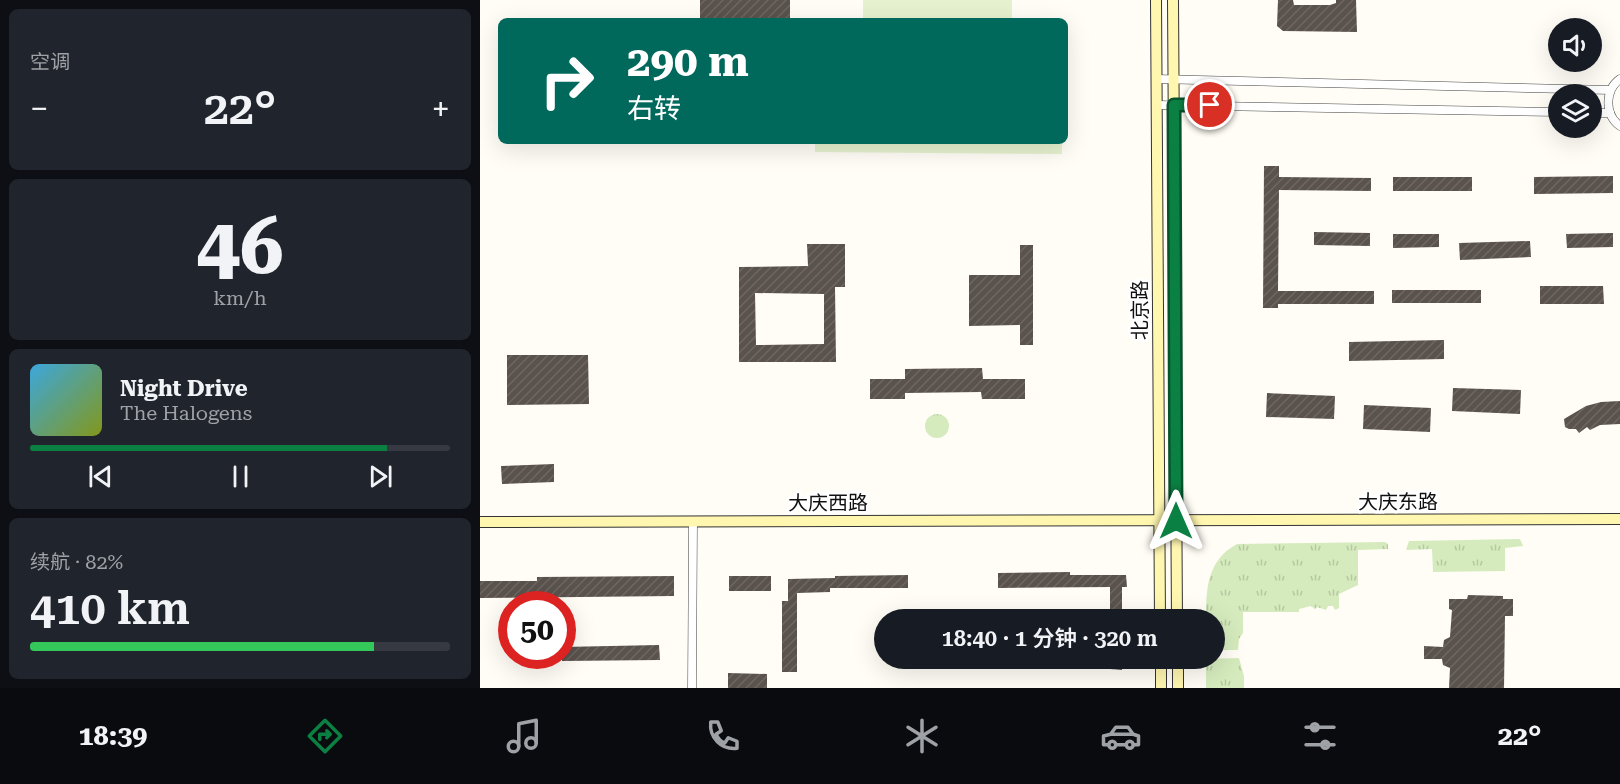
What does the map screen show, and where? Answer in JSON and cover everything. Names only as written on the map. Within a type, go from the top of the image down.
[{"type":"main road","name":"北京路","points":[[1156,0],[1160,609]]},
{"type":"main road","name":"北京路","points":[[1173,0],[1178,609]]},
{"type":"main road","name":"大庆东路","points":[[1176,521],[1620,519]]},
{"type":"main road","name":"大庆西路","points":[[480,522],[1176,521]]},
{"type":"main road","points":[[1161,669],[1161,688]]},
{"type":"main road","points":[[1178,669],[1178,688]]},
{"type":"street","points":[[1156,79],[1610,90]]},
{"type":"street","points":[[1620,79],[1610,90],[1608,102],[1610,113],[1620,126]]},
{"type":"street","points":[[1156,105],[1548,112]]},
{"type":"street","points":[[1602,113],[1610,113]]},
{"type":"street","points":[[692,688],[693,521]]},
{"type":"green space","points":[[863,0],[1012,0],[1012,18],[863,18]]},
{"type":"green space","points":[[815,144],[1062,144],[1062,154],[815,152]]},
{"type":"green space","points":[[937,414],[942,415],[948,421],[948,431],[942,437],[937,438],[932,437],[926,431],[925,426],[926,421],[932,415]]},
{"type":"green space","points":[[1520,539],[1523,546],[1505,548],[1505,571],[1433,572],[1432,549],[1406,550],[1409,541]]},
{"type":"green space","points":[[1385,542],[1388,544],[1388,549],[1358,550],[1358,585],[1339,594],[1339,608],[1335,610],[1333,606],[1328,606],[1326,610],[1317,607],[1315,609],[1311,606],[1299,609],[1299,612],[1243,612],[1243,633],[1239,639],[1238,650],[1225,650],[1225,609],[1206,609],[1208,586],[1210,576],[1220,558],[1237,544]]},
{"type":"green space","points":[[1225,658],[1239,658],[1244,676],[1244,688],[1206,688],[1206,669],[1225,669]]},
{"type":"building","points":[[700,0],[790,0],[790,18],[700,18]]},
{"type":"building","points":[[1278,0],[1293,0],[1294,5],[1330,5],[1336,3],[1336,0],[1356,0],[1357,32],[1283,31],[1277,26]]},
{"type":"building","points":[[1264,166],[1279,166],[1279,177],[1371,178],[1371,191],[1279,190],[1278,291],[1374,291],[1374,304],[1278,304],[1278,308],[1263,308]]},
{"type":"building","points":[[1613,176],[1613,193],[1534,194],[1534,177]]},
{"type":"building","points":[[1393,177],[1472,177],[1472,191],[1393,191]]},
{"type":"building","points":[[1314,232],[1370,233],[1370,246],[1314,245]]},
{"type":"building","points":[[1613,233],[1613,247],[1567,248],[1566,234]]},
{"type":"building","points":[[1393,234],[1439,234],[1439,247],[1393,248]]},
{"type":"building","points":[[1530,241],[1531,257],[1460,260],[1459,243]]},
{"type":"building","points":[[807,244],[845,244],[845,287],[835,287],[836,362],[739,362],[739,267],[808,266]],"holes":[[[755,293],[824,294],[824,344],[756,345]]]},
{"type":"building","points":[[1020,245],[1033,245],[1033,345],[1020,345],[1020,325],[969,326],[969,275],[1020,275]]},
{"type":"building","points":[[1540,286],[1603,286],[1604,304],[1540,304]]},
{"type":"building","points":[[1392,290],[1481,290],[1481,303],[1392,303]]},
{"type":"building","points":[[1444,340],[1444,359],[1349,361],[1349,342]]},
{"type":"building","points":[[507,355],[588,355],[589,404],[507,405]]},
{"type":"building","points":[[982,368],[983,379],[1025,379],[1025,399],[982,399],[981,392],[905,393],[905,399],[870,399],[870,379],[905,379],[905,369]]},
{"type":"building","points":[[1453,388],[1521,390],[1520,414],[1452,411]]},
{"type":"building","points":[[1267,393],[1335,396],[1334,419],[1266,417]]},
{"type":"building","points":[[1620,401],[1620,424],[1600,425],[1590,430],[1587,427],[1579,433],[1576,429],[1565,427],[1564,419],[1586,406]]},
{"type":"building","points":[[1364,405],[1431,408],[1430,432],[1363,429]]},
{"type":"building","points":[[554,464],[554,482],[502,484],[501,466]]},
{"type":"building","points":[[1070,572],[1070,575],[1126,575],[1127,587],[1122,587],[1122,609],[1110,609],[1110,587],[998,588],[998,573]]},
{"type":"building","points":[[908,575],[908,588],[830,588],[830,592],[797,593],[797,672],[782,672],[782,601],[788,601],[788,579]]},
{"type":"building","points":[[674,576],[674,596],[576,597],[576,591],[498,591],[498,598],[480,598],[480,581],[537,581],[537,577]]},
{"type":"building","points":[[729,576],[771,576],[771,591],[729,591]]},
{"type":"building","points":[[1468,595],[1503,596],[1503,599],[1513,599],[1513,616],[1505,616],[1504,688],[1449,688],[1450,668],[1443,665],[1442,659],[1424,659],[1424,646],[1443,647],[1444,640],[1450,637],[1452,610],[1449,609],[1449,599],[1467,599]]},
{"type":"building","points":[[659,645],[660,660],[576,661],[576,647]]},
{"type":"building","points":[[728,673],[767,674],[767,688],[728,688]]},
{"type":"route","points":[[1176,521],[1174,105],[1210,105]]}]
